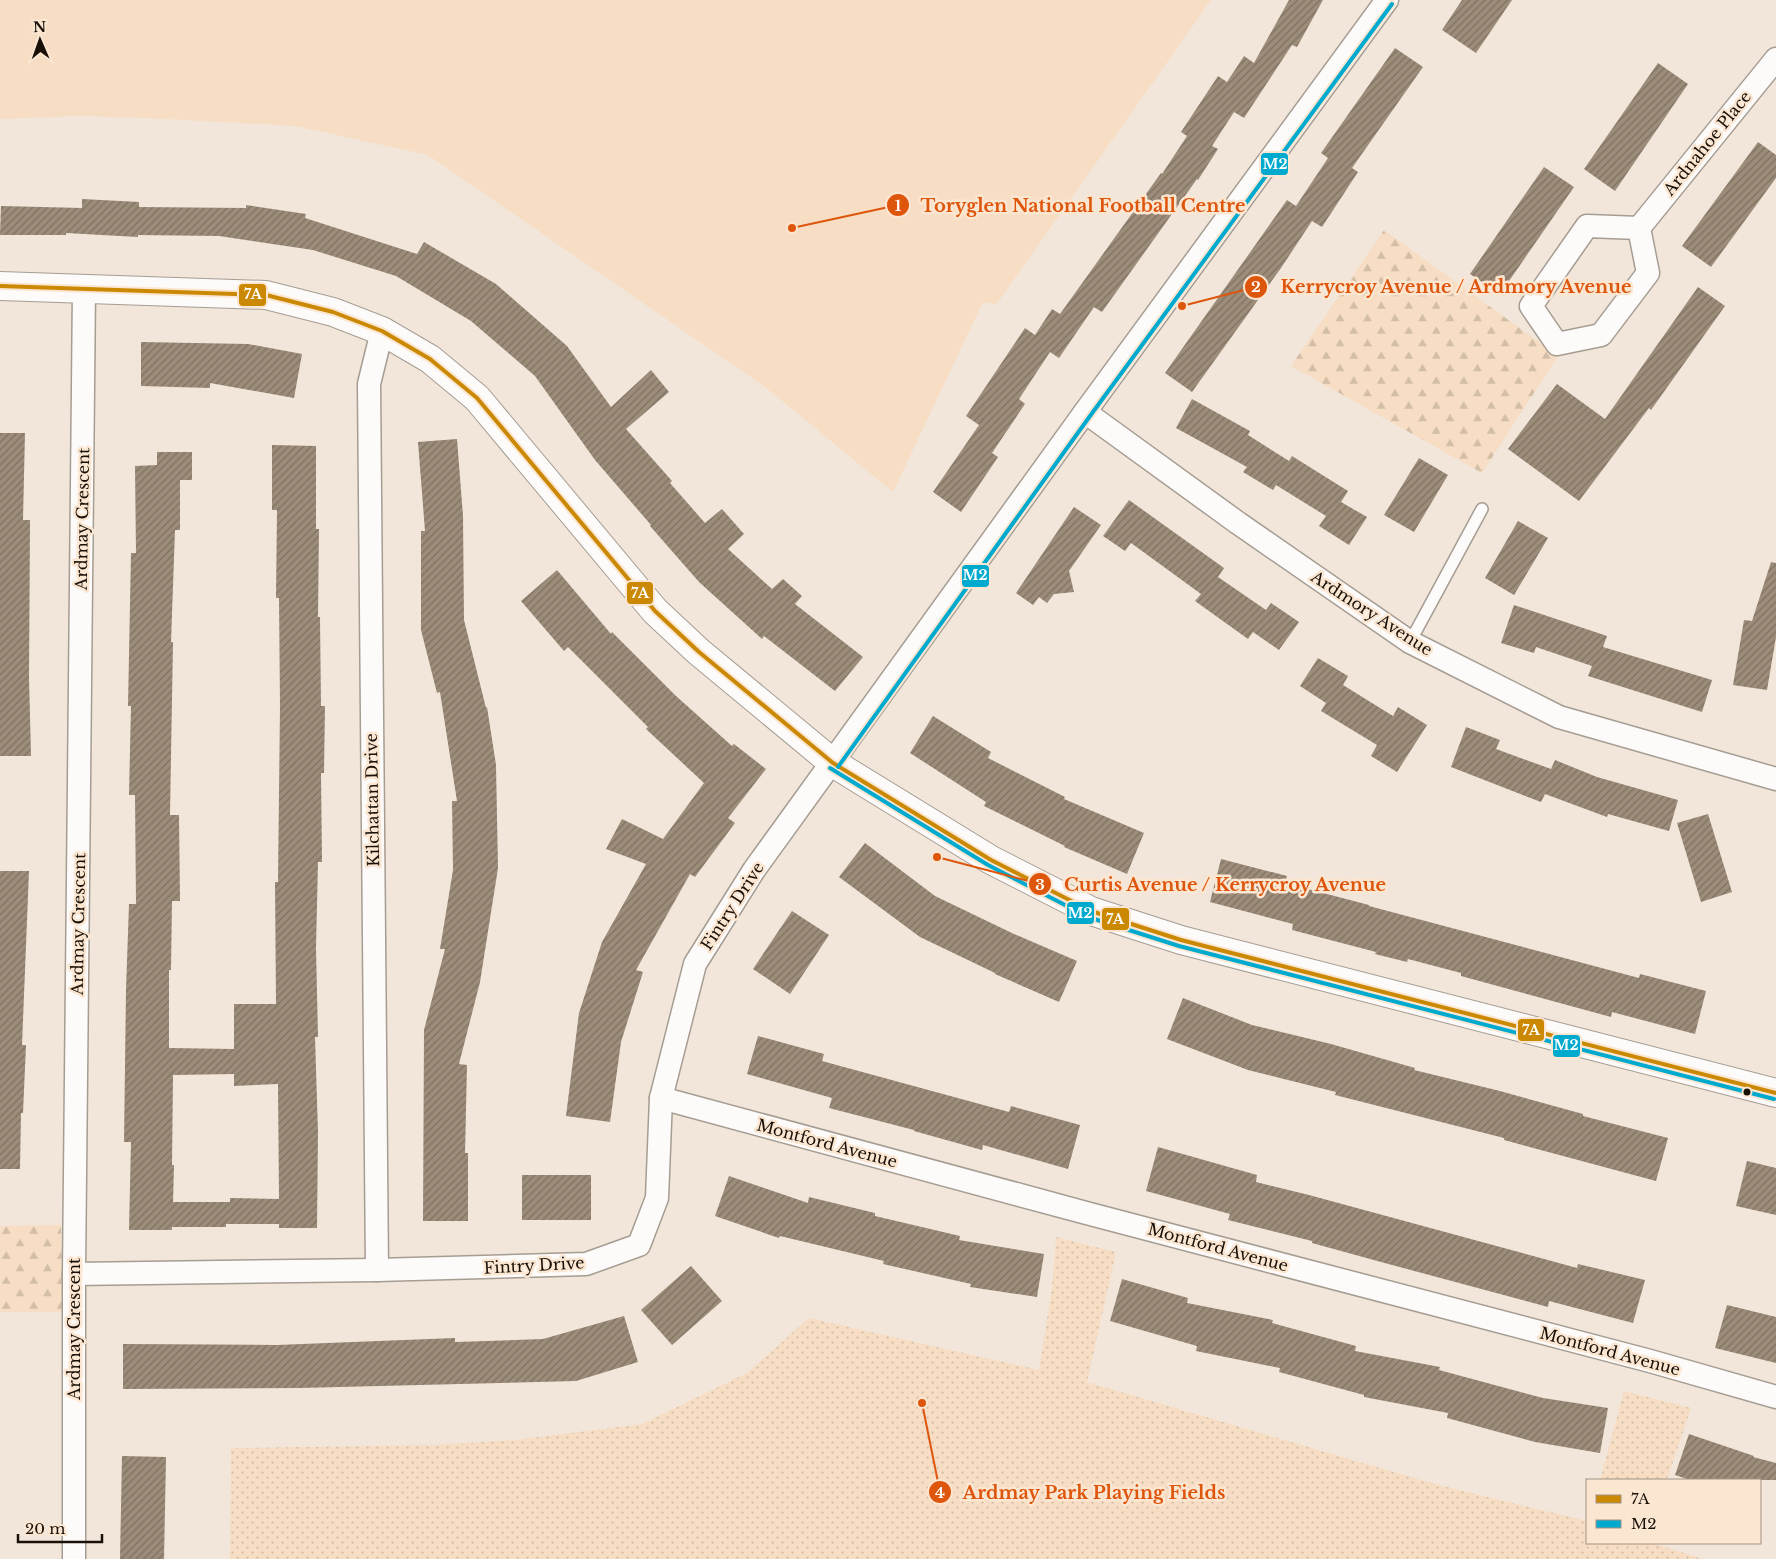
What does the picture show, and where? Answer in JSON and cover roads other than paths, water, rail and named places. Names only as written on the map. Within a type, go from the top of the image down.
[{"type":"street","name":"Fintry Drive","points":[[74,1274],[377,1270],[586,1264],[639,1245],[657,1198],[661,1098],[695,964],[754,870],[1085,412],[1387,0]]},
{"type":"street","name":"Ardnahoe Place","points":[[1639,228],[1776,59]]},
{"type":"street","points":[[1587,226],[1639,228],[1648,273],[1600,335],[1557,344],[1530,306],[1587,226]]},
{"type":"street","points":[[0,286],[266,295],[333,312],[382,331],[430,359],[477,398],[655,611],[699,652],[833,763],[991,860],[1091,911],[1181,940],[1776,1093]]},
{"type":"street","name":"Ardmay Crescent","points":[[74,1559],[74,1274],[84,289]]},
{"type":"street","name":"Kilchattan Drive","points":[[377,1270],[369,384],[382,331]]},
{"type":"street","name":"Ardmory Avenue","points":[[1085,412],[1238,523],[1410,642],[1559,717],[1776,779]]},
{"type":"street","name":"Montford Avenue","points":[[661,1098],[1110,1219],[1641,1358],[1776,1397]]},
{"type":"lane","points":[[1410,642],[1482,509]]},
{"type":"place","name":"Toryglen National Football Centre","points":[[792,228]]},
{"type":"place","name":"Kerrycroy Avenue / Ardmory Avenue","points":[[1182,306]]},
{"type":"place","name":"Curtis Avenue / Kerrycroy Avenue","points":[[937,857]]},
{"type":"place","name":"Ardmay Park Playing Fields","points":[[922,1403]]}]
